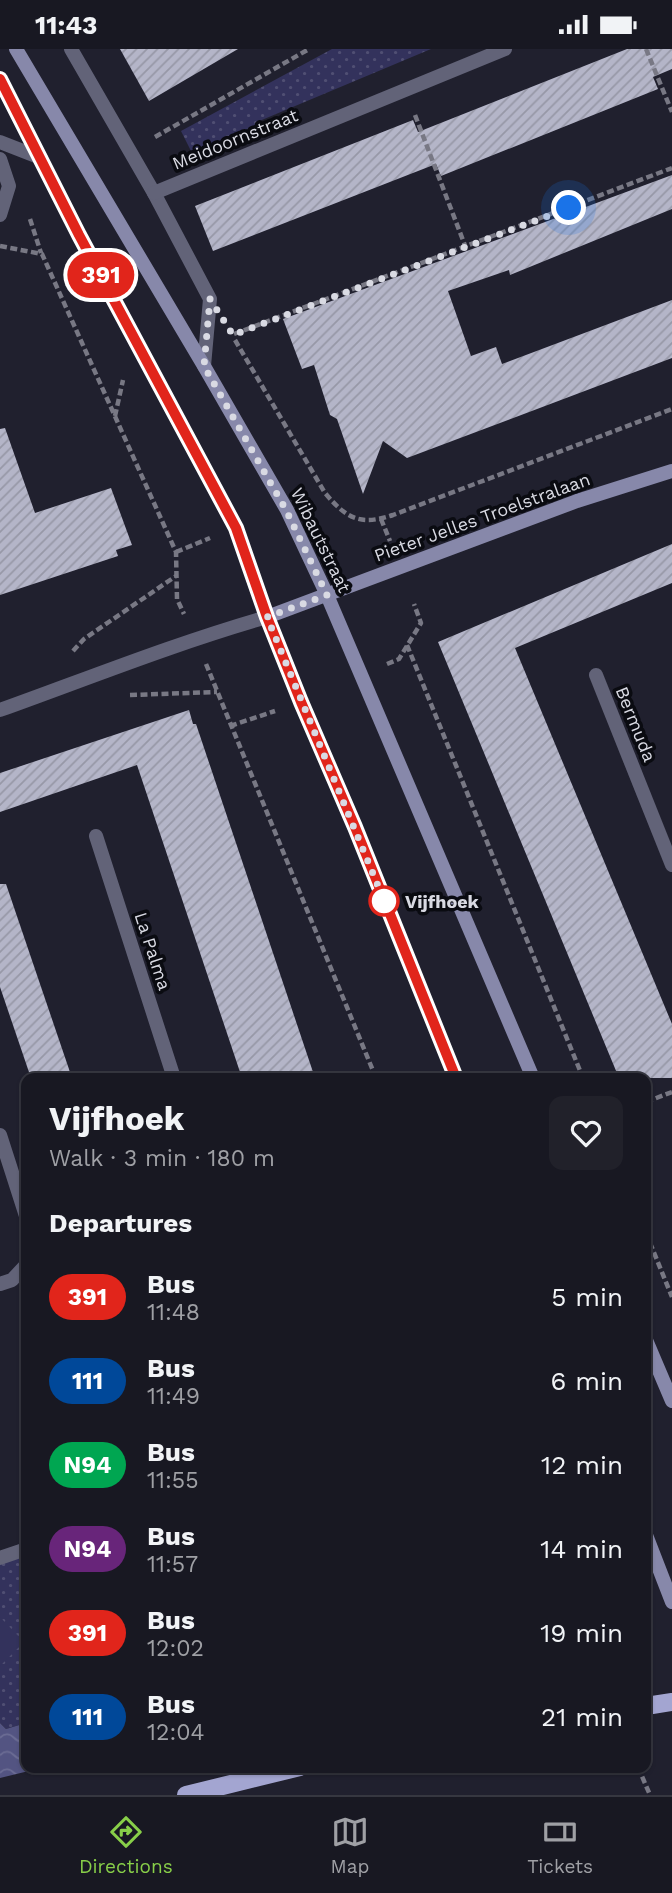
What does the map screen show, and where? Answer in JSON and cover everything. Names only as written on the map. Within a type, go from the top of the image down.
[{"type":"main road","name":"Wibautstraat","points":[[16,49],[286,510],[327,595],[531,1073]]},
{"type":"main road","points":[[0,79],[79,235],[236,528],[267,617],[454,1073]]},
{"type":"main road","name":"Pieter Jelles Troelstralaan","points":[[267,617],[577,501],[672,471]]},
{"type":"main road","points":[[651,1352],[672,1401]]},
{"type":"main road","points":[[651,1548],[672,1602]]},
{"type":"main road","points":[[651,1705],[672,1702]]},
{"type":"main road","points":[[186,1795],[276,1773]]},
{"type":"street","points":[[71,49],[154,193],[210,299],[204,366]]},
{"type":"street","name":"Meidoornstraat","points":[[154,193],[405,90],[484,53],[505,49]]},
{"type":"street","points":[[0,142],[41,158]]},
{"type":"street","points":[[0,159],[9,186],[0,215]]},
{"type":"street","name":"Pieter Jelles Troelstralaan","points":[[0,710],[195,638],[267,617]]},
{"type":"street","name":"Bermuda","points":[[596,675],[672,865]]},
{"type":"street","name":"La Palma","points":[[96,836],[172,1073]]},
{"type":"street","points":[[0,1135],[21,1200]]},
{"type":"street","points":[[0,1284],[12,1280],[21,1270]]},
{"type":"street","points":[[0,1558],[21,1551]]},
{"type":"path","points":[[129,151],[309,49]]},
{"type":"path","points":[[646,49],[672,112]]},
{"type":"path","points":[[405,90],[466,248]]},
{"type":"path","points":[[233,335],[672,168]]},
{"type":"path","points":[[0,246],[41,254],[176,552],[177,599],[195,638]]},
{"type":"path","name":"Wibautstraat","points":[[210,299],[325,493]]},
{"type":"path","name":"Pieter Jelles Troelstralaan","points":[[325,493],[352,519],[382,519],[672,409]]},
{"type":"path","points":[[382,519],[390,542]]},
{"type":"path","points":[[66,659],[84,639],[177,575]]},
{"type":"path","points":[[414,604],[421,623]]},
{"type":"path","points":[[407,645],[581,1073]]},
{"type":"path","points":[[217,692],[374,1073]]},
{"type":"path","points":[[651,1100],[672,1092]]},
{"type":"path","points":[[651,1245],[672,1297]]},
{"type":"path","points":[[641,1773],[650,1795]]},
{"type":"shaded area","points":[[332,49],[431,49],[257,122],[258,135],[196,161],[181,131]]},
{"type":"shaded area","points":[[21,1556],[21,1724],[6,1729],[0,1723],[0,1563]]},
{"type":"shaded area","points":[[0,1617],[21,1639],[21,1645],[0,1666]]},
{"type":"water","points":[[0,1723],[6,1729],[21,1724],[21,1773],[0,1778]]},
{"type":"building","points":[[120,49],[238,49],[149,101]]},
{"type":"building","points":[[627,49],[672,49],[672,69],[653,77],[658,89],[441,176],[436,164],[213,251],[195,206],[413,120],[418,132]]},
{"type":"building","points":[[672,175],[672,209],[510,275],[509,270],[448,291],[471,356],[496,347],[502,364],[672,300],[672,358],[407,458],[383,441],[363,494],[337,419],[330,415],[314,365],[302,369],[283,319]]},
{"type":"building","points":[[5,428],[35,513],[111,488],[132,545],[116,550],[118,556],[0,595],[0,429]]},
{"type":"building","points":[[672,544],[672,583],[515,648],[672,1024],[672,1078],[651,1078],[651,1073],[617,1073],[438,642]]},
{"type":"building","points":[[189,710],[313,1073],[240,1073],[137,765],[0,812],[0,773]]},
{"type":"building","points":[[0,884],[6,884],[70,1073],[29,1073],[0,987]]},
{"type":"bus line","name":"391","points":[[0,79],[79,235],[236,528],[267,617],[454,1073]]},
{"type":"place","name":"Vijfhoek","points":[[384,901]]},
{"type":"route","points":[[384,901],[388,910],[267,617],[327,595],[286,510],[204,366],[210,299],[233,335],[569,208]]}]
